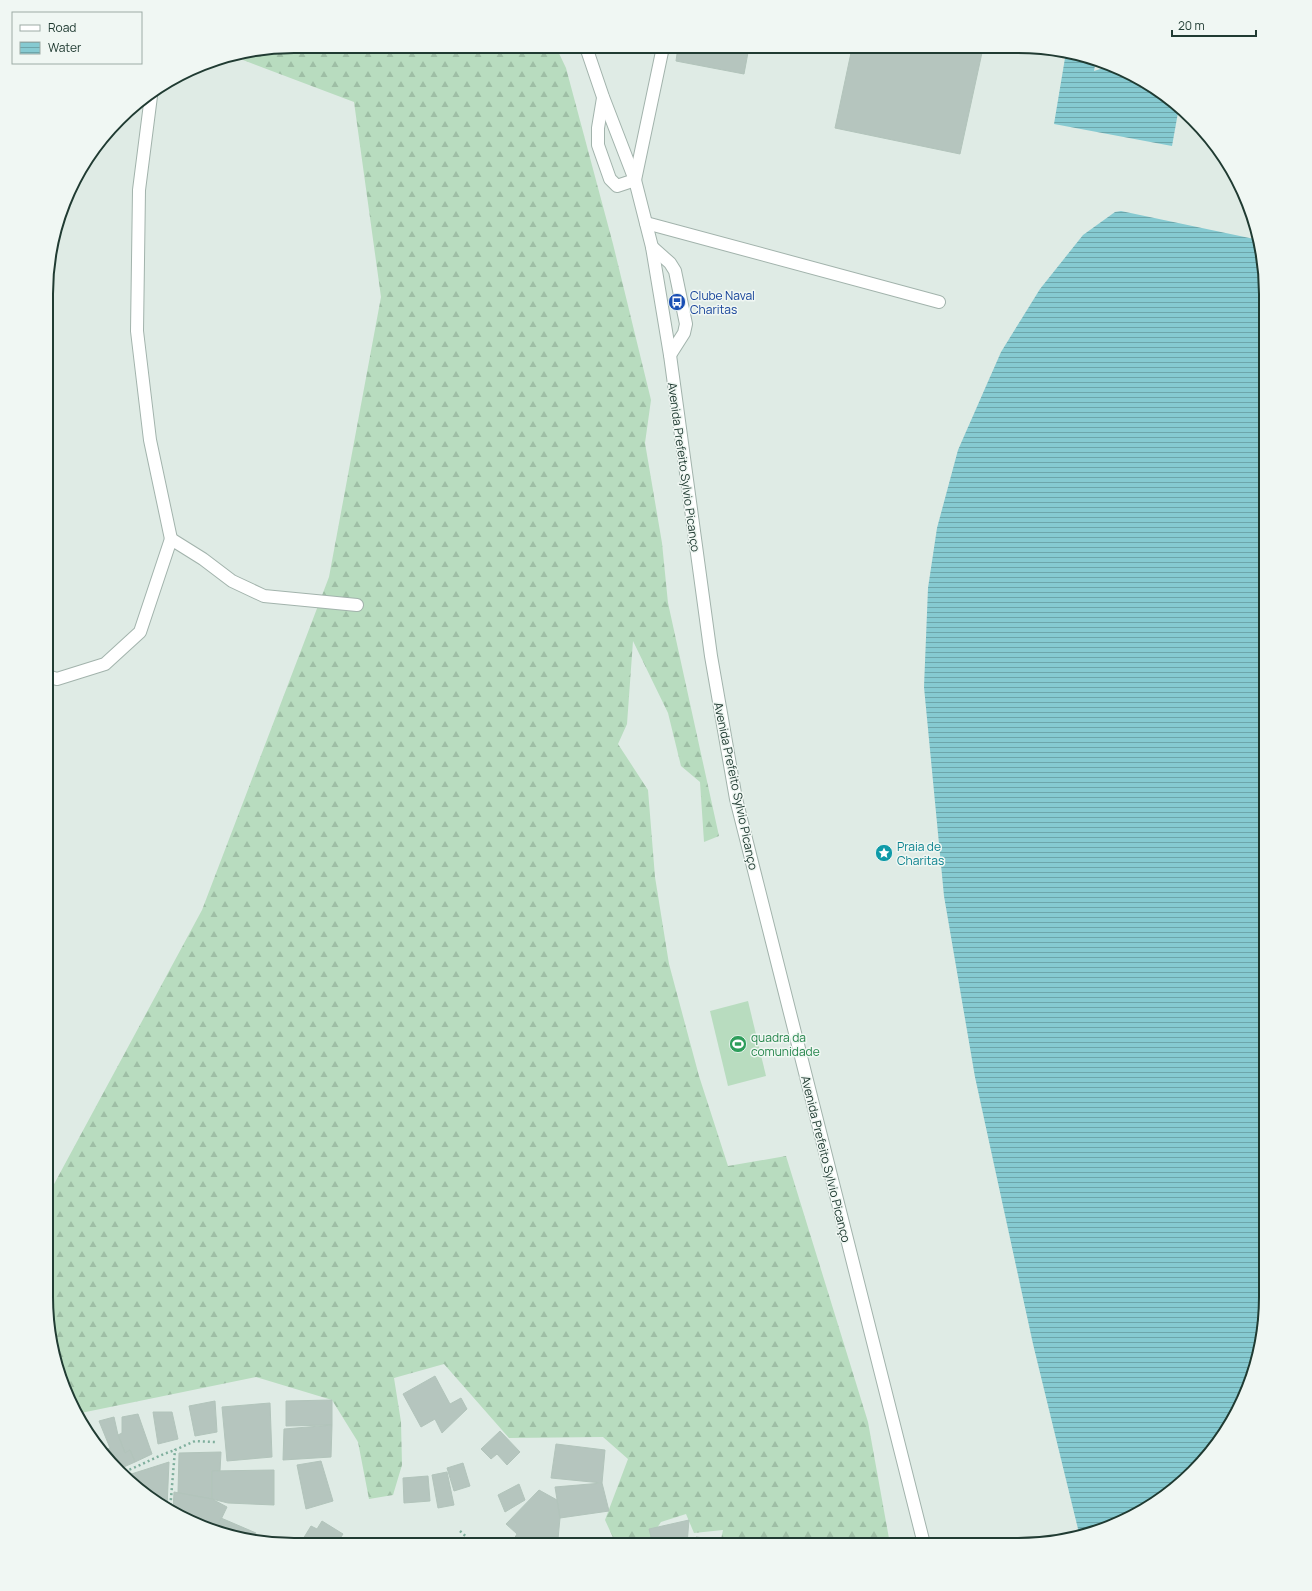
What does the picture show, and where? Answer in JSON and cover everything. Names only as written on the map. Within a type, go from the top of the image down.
[{"type":"street","name":"Avenida Prefeito Sylvio Picanço","points":[[588,53],[603,97],[635,180],[652,247],[670,355],[711,656],[736,799],[922,1538]]},
{"type":"street","points":[[603,97],[598,128],[598,145],[610,179],[617,186],[635,180],[663,53]]},
{"type":"street","points":[[53,678],[57,679],[105,664],[140,632],[171,539],[150,440],[137,331],[139,190],[149,101]]},
{"type":"street","points":[[646,223],[939,302]]},
{"type":"street","points":[[652,247],[670,263],[675,271],[686,324],[684,333],[670,355]]},
{"type":"street","points":[[171,539],[203,559],[232,582],[264,596],[357,605]]},
{"type":"path","points":[[127,1470],[195,1441],[215,1442]]},
{"type":"path","points":[[171,1504],[175,1450]]},
{"type":"path","points":[[460,1531],[468,1538]]},
{"type":"green space","points":[[294,53],[559,53],[566,68],[613,244],[651,400],[645,443],[662,543],[668,603],[719,836],[704,842],[700,782],[681,766],[668,713],[633,641],[627,724],[618,744],[648,790],[655,877],[669,964],[699,1076],[728,1166],[786,1156],[868,1422],[889,1538],[721,1538],[723,1530],[694,1533],[686,1514],[661,1522],[650,1538],[613,1538],[605,1520],[628,1459],[603,1437],[509,1438],[444,1364],[394,1378],[401,1422],[402,1465],[393,1495],[369,1499],[358,1442],[332,1400],[256,1377],[83,1413],[71,1389],[61,1359],[55,1328],[53,1297],[53,1186],[202,910],[329,577],[381,297],[354,102],[243,60],[263,55]]},
{"type":"green space","name":"quadra da comunidade","points":[[748,1001],[766,1076],[728,1086],[710,1011]]},
{"type":"water","points":[[1065,58],[1095,66],[1094,71],[1102,68],[1110,71],[1138,85],[1165,103],[1178,114],[1172,146],[1054,124]]},
{"type":"water","points":[[1121,211],[1252,239],[1257,263],[1259,294],[1259,1297],[1257,1328],[1254,1344],[1251,1359],[1241,1389],[1227,1417],[1209,1444],[1177,1478],[1152,1497],[1110,1520],[1078,1530],[1033,1344],[975,1077],[944,896],[924,687],[928,588],[937,528],[958,450],[1001,352],[1040,289],[1083,235],[1115,212]]},
{"type":"building","points":[[677,53],[748,53],[744,74],[676,61]]},
{"type":"building","points":[[851,53],[982,53],[960,154],[835,128]]},
{"type":"building","points":[[435,1376],[450,1404],[461,1398],[467,1409],[442,1433],[435,1419],[421,1427],[403,1394]]},
{"type":"building","points":[[332,1400],[332,1425],[286,1426],[286,1401]]},
{"type":"building","points":[[215,1401],[217,1432],[195,1436],[189,1406]]},
{"type":"building","points":[[270,1403],[272,1457],[227,1461],[222,1407]]},
{"type":"building","points":[[153,1412],[172,1412],[178,1439],[158,1444]]},
{"type":"building","points":[[138,1414],[152,1454],[135,1462],[130,1450],[125,1453],[118,1435],[122,1433],[122,1417]]},
{"type":"building","points":[[114,1417],[118,1435],[125,1453],[130,1450],[135,1462],[124,1467],[113,1456],[107,1449],[110,1448],[99,1421]]},
{"type":"building","points":[[332,1425],[331,1457],[283,1460],[284,1429]]},
{"type":"building","points":[[500,1431],[520,1452],[507,1465],[497,1454],[491,1459],[481,1449]]},
{"type":"building","points":[[556,1444],[605,1450],[602,1483],[551,1478]]},
{"type":"building","points":[[221,1452],[220,1471],[212,1471],[212,1499],[178,1493],[179,1453]]},
{"type":"building","points":[[321,1461],[333,1501],[306,1509],[297,1465]]},
{"type":"building","points":[[169,1462],[167,1502],[147,1488],[131,1474]]},
{"type":"building","points":[[463,1463],[470,1486],[454,1491],[447,1468]]},
{"type":"building","points":[[274,1470],[274,1505],[228,1503],[212,1499],[212,1471]]},
{"type":"building","points":[[447,1472],[454,1505],[438,1508],[432,1475]]},
{"type":"building","points":[[428,1476],[430,1501],[404,1503],[403,1478]]},
{"type":"building","points":[[602,1483],[609,1511],[560,1518],[555,1487]]},
{"type":"building","points":[[519,1484],[525,1500],[505,1512],[498,1495]]},
{"type":"building","points":[[539,1490],[557,1500],[560,1518],[558,1538],[515,1538],[517,1534],[506,1524]]},
{"type":"building","points":[[174,1492],[212,1499],[227,1507],[218,1525],[202,1520],[173,1506]]},
{"type":"building","points":[[221,1518],[256,1533],[255,1535],[232,1530],[218,1525]]},
{"type":"building","points":[[689,1520],[688,1538],[651,1538],[649,1529]]},
{"type":"building","points":[[322,1521],[343,1534],[340,1538],[304,1538],[311,1526],[317,1529]]},
{"type":"place","name":"Clube Naval Charitas","points":[[677,302]]},
{"type":"place","name":"Praia de Charitas","points":[[884,853]]},
{"type":"place","name":"quadra da comunidade","points":[[738,1044]]}]
